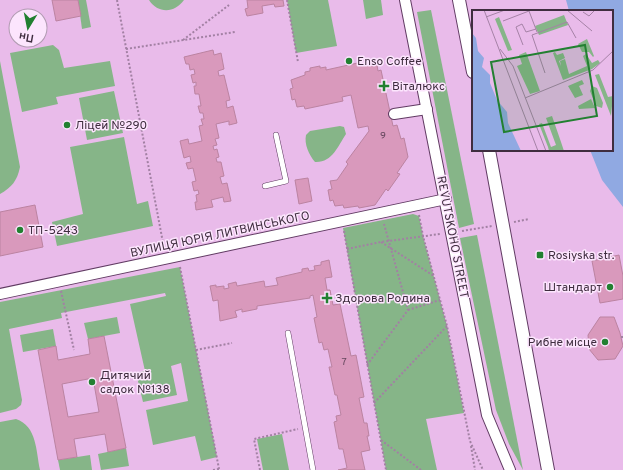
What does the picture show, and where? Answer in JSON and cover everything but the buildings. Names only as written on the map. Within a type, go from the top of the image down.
[{"type":"street","name":"REVUTSKOHO STREET","points":[[405,0],[488,415],[510,470]]},
{"type":"street","points":[[459,0],[472,67]]},
{"type":"street","points":[[394,114],[427,108]]},
{"type":"street","points":[[488,151],[548,470]]},
{"type":"street","name":"ВУЛИЦЯ ЮРІЯ ЛИТВИНСЬКОГО","points":[[0,294],[446,199]]},
{"type":"lane","points":[[265,186],[286,181],[276,135]]},
{"type":"lane","points":[[288,333],[313,470]]},
{"type":"path","points":[[117,0],[164,252]]},
{"type":"path","points":[[287,0],[298,62]]},
{"type":"path","points":[[182,41],[229,5]]},
{"type":"path","points":[[126,49],[235,32]]},
{"type":"path","points":[[420,216],[423,236],[447,326],[475,470]]},
{"type":"path","points":[[347,249],[381,242],[452,233],[529,219]]},
{"type":"path","points":[[383,221],[408,310]]},
{"type":"path","points":[[343,228],[386,470]]},
{"type":"path","points":[[381,242],[435,277]]},
{"type":"path","points":[[180,267],[220,469],[213,470]]},
{"type":"path","points":[[61,290],[74,350]]},
{"type":"path","points":[[367,365],[408,310],[440,300]]},
{"type":"path","points":[[374,403],[447,326]]},
{"type":"path","points":[[196,350],[232,343]]},
{"type":"path","points":[[260,470],[254,439],[305,428]]},
{"type":"path","points":[[380,440],[421,470]]},
{"type":"path","points":[[470,441],[483,470]]},
{"type":"green space","points":[[78,0],[86,0],[91,27],[82,29]]},
{"type":"green space","points":[[149,0],[184,0],[176,7],[162,10],[153,5]]},
{"type":"green space","points":[[287,0],[328,0],[337,46],[296,53]]},
{"type":"green space","points":[[363,0],[381,0],[383,15],[366,19]]},
{"type":"green space","points":[[431,10],[474,224],[459,228],[417,12]]},
{"type":"green space","points":[[53,45],[59,50],[64,68],[110,61],[115,86],[56,97],[58,104],[22,112],[10,53],[37,48],[48,48],[48,46]]},
{"type":"green space","points":[[0,61],[20,167],[13,183],[8,189],[0,194]]},
{"type":"green space","points":[[114,91],[123,133],[87,140],[79,98]]},
{"type":"green space","points":[[340,126],[344,127],[346,134],[334,153],[326,160],[315,162],[308,149],[306,135],[310,131]]},
{"type":"green space","points":[[124,137],[137,204],[148,201],[153,226],[57,246],[52,222],[83,214],[70,147]]},
{"type":"green space","points":[[413,214],[419,216],[447,326],[464,413],[426,419],[437,470],[386,470],[343,228]]},
{"type":"green space","points":[[477,235],[523,470],[509,444],[496,410],[460,238]]},
{"type":"green space","points":[[180,267],[217,457],[201,461],[195,436],[153,445],[146,410],[188,401],[181,363],[171,366],[177,395],[143,402],[136,373],[145,371],[130,304],[166,296],[165,293],[61,313],[62,318],[9,329],[22,400],[21,405],[16,409],[0,413],[0,302]]},
{"type":"green space","points":[[117,317],[120,333],[88,339],[84,323]]},
{"type":"green space","points":[[53,329],[56,346],[23,352],[20,335]]},
{"type":"green space","points":[[16,419],[23,422],[32,433],[40,470],[0,470],[0,422]]},
{"type":"green space","points":[[282,434],[289,470],[263,470],[257,439]]},
{"type":"green space","points":[[126,448],[129,466],[101,470],[98,454]]},
{"type":"green space","points":[[90,455],[92,470],[60,470],[58,460]]},
{"type":"water","points":[[566,0],[623,0],[623,207],[602,180],[590,151],[613,151],[613,10],[569,10]]},
{"type":"place","name":"Enso Coffee","points":[[349,61]]},
{"type":"place","name":"Віталюкс","points":[[384,86]]},
{"type":"place","name":"Ліцей №290","points":[[67,125]]},
{"type":"place","name":"ТП-5243","points":[[20,230]]},
{"type":"place","name":"Rosiyska str.","points":[[540,255]]},
{"type":"place","name":"Штандарт","points":[[610,287]]},
{"type":"place","name":"Здорова Родина","points":[[327,298]]},
{"type":"place","name":"Рибне місце","points":[[605,342]]},
{"type":"place","name":"Дитячий садок №138","points":[[92,382]]}]
